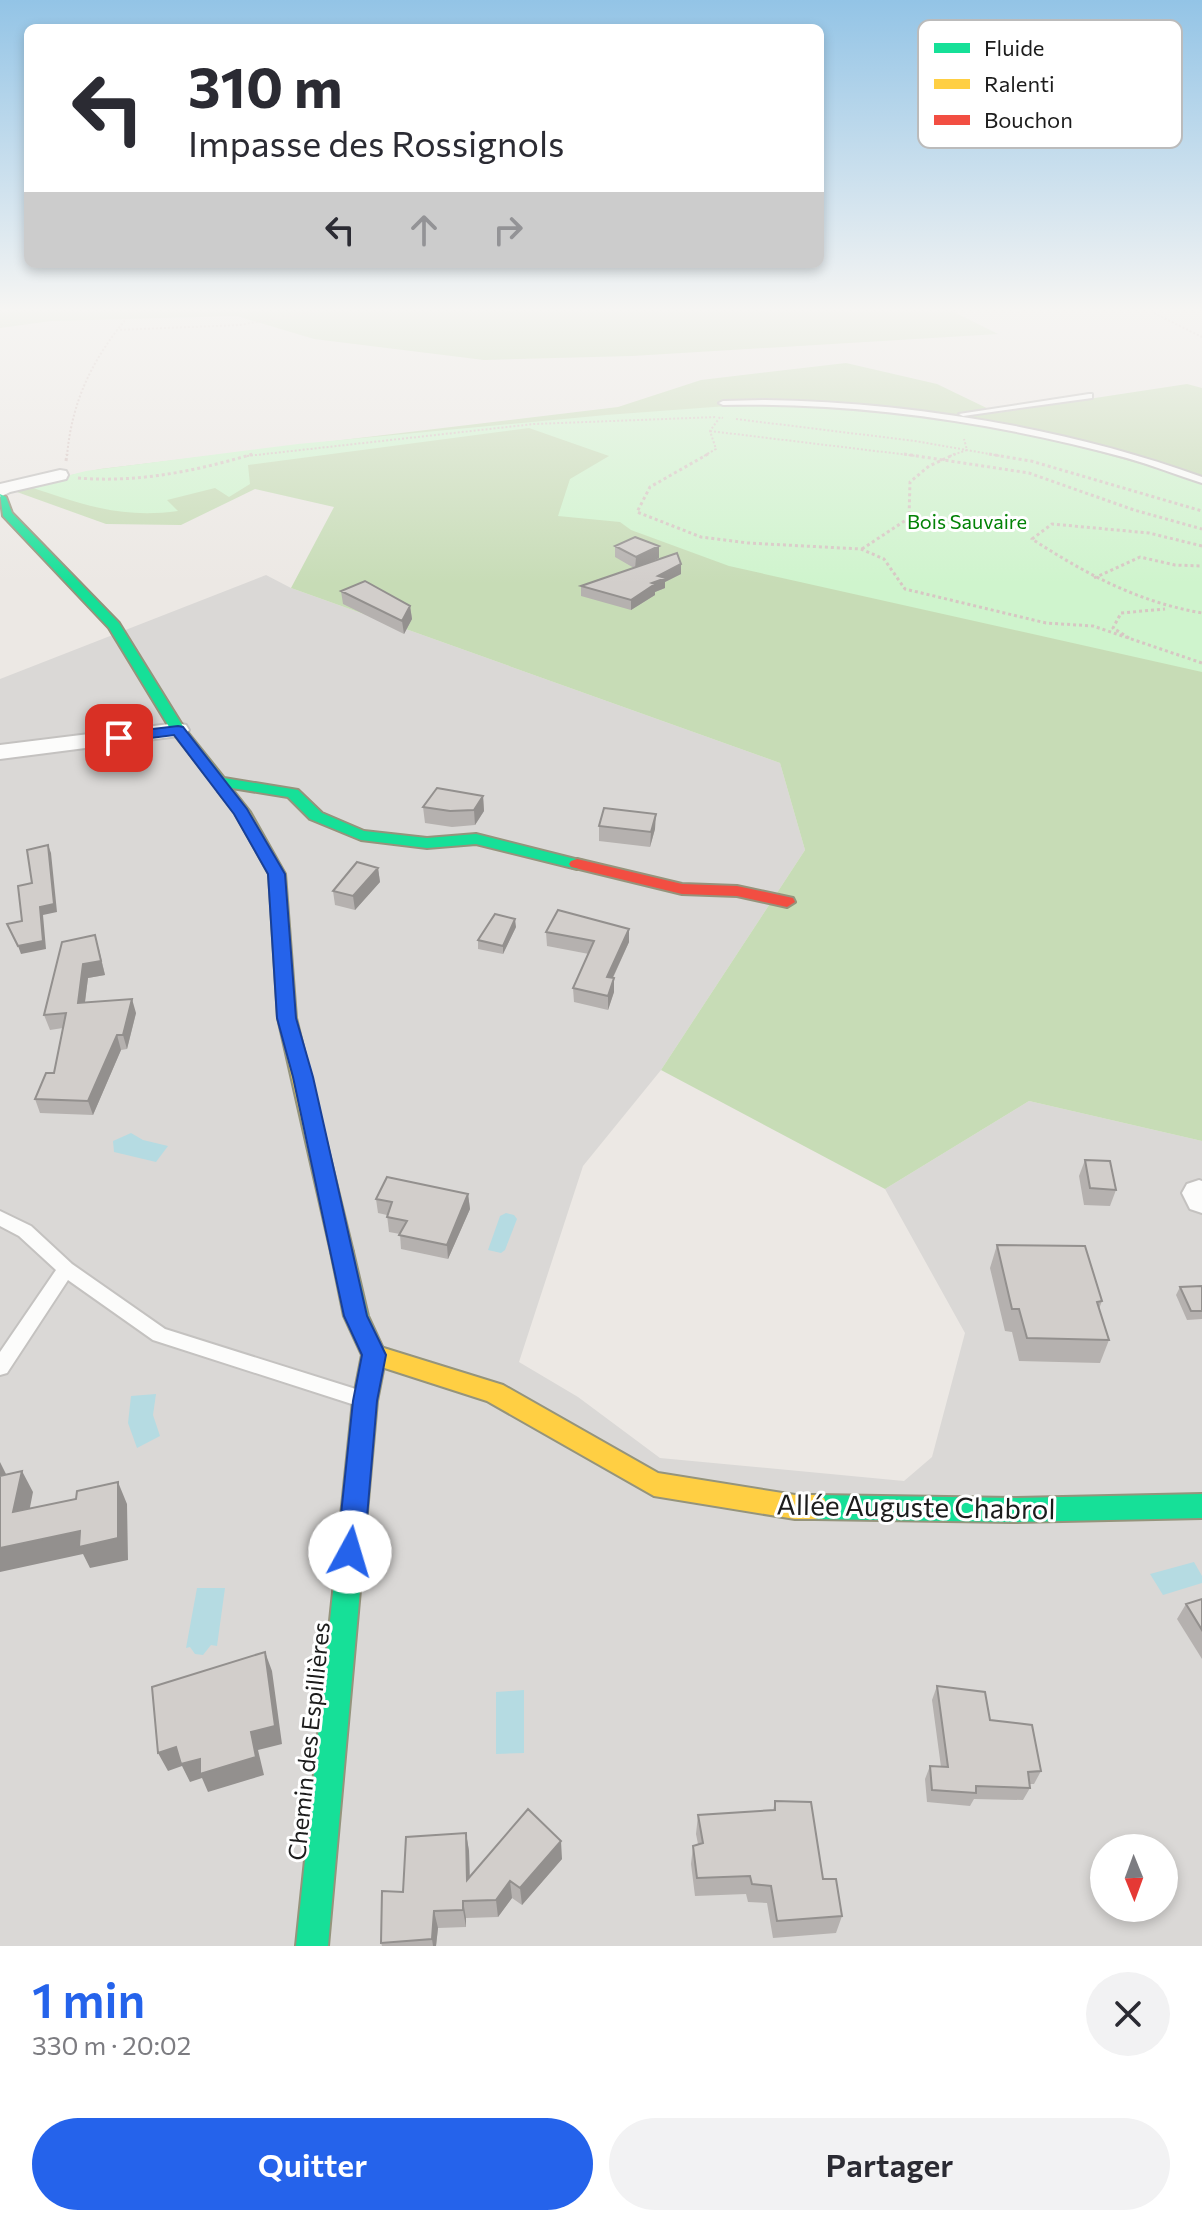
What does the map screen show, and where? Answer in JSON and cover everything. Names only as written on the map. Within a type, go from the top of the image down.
[{"type":"street","points":[[60,475],[4,488],[0,494],[7,514],[114,626],[178,730],[220,782],[277,874],[287,1018],[356,1316],[374,1355]]},
{"type":"street","points":[[0,752],[178,730]]},
{"type":"street","points":[[220,782],[293,793],[316,816],[361,835],[427,843],[476,839],[682,889],[737,891],[787,902]]},
{"type":"street","name":"Chemin des Espillières","points":[[312,1946],[365,1401],[374,1355]]},
{"type":"street","name":"Allée Auguste Chabrol","points":[[374,1355],[494,1393],[654,1484],[795,1507],[1013,1510],[1202,1506]]},
{"type":"lane","points":[[723,403],[825,402],[955,416],[1095,447],[1202,480]]},
{"type":"lane","points":[[955,416],[1050,402]]},
{"type":"lane","points":[[0,1218],[25,1231],[66,1269],[159,1335],[365,1401]]},
{"type":"lane","points":[[0,1367],[66,1269]]},
{"type":"path","points":[[75,402],[67,432],[66,461],[60,475],[108,479],[154,475],[217,466],[259,452],[534,424],[720,417],[1031,461],[1202,511]]},
{"type":"path","points":[[710,431],[720,417]]},
{"type":"path","points":[[710,431],[941,457],[1029,473],[1134,510],[1202,529]]},
{"type":"path","points":[[710,431],[716,449],[650,487],[637,512],[701,537],[748,543],[861,549],[884,559],[905,589],[1046,623],[1093,626],[1202,663]]},
{"type":"path","points":[[964,439],[967,450]]},
{"type":"path","points":[[861,549],[909,518],[910,482],[924,467],[941,457],[967,450]]},
{"type":"path","points":[[1167,609],[1092,578],[1032,539],[1052,524],[1149,533],[1202,546]]},
{"type":"path","points":[[1092,578],[1140,557],[1175,565],[1202,566]]},
{"type":"path","points":[[1139,644],[1113,628],[1121,613],[1167,609],[1202,613]]},
{"type":"shaded area","points":[[266,575],[291,588],[780,763],[805,850],[661,1070],[583,1166],[519,1362],[578,1397],[660,1458],[904,1481],[932,1457],[965,1333],[885,1189],[1029,1101],[1202,1141],[1202,1946],[0,1946],[0,679]]},
{"type":"green space","points":[[634,402],[974,402],[997,413],[1070,402],[1202,402],[1202,1141],[1029,1101],[885,1189],[661,1070],[805,850],[780,763],[291,588],[334,507],[255,489],[181,525],[106,524],[17,492],[23,485],[100,469],[618,407]]},
{"type":"green space","name":"Bois Sauvaire","points":[[768,403],[857,408],[989,427],[1076,447],[1202,483],[1202,672],[729,566],[631,530],[620,522],[558,516],[570,479],[609,456],[529,428],[248,465],[250,484],[229,497],[215,488],[167,500],[178,511],[119,511],[83,504],[27,486],[86,471],[298,444]]},
{"type":"water","points":[[131,1133],[143,1140],[168,1146],[156,1162],[114,1152],[113,1141]]},
{"type":"water","points":[[506,1213],[517,1219],[505,1250],[501,1253],[488,1250],[500,1216]]},
{"type":"water","points":[[156,1394],[153,1415],[160,1436],[137,1448],[128,1423],[131,1396]]},
{"type":"water","points":[[1194,1562],[1202,1576],[1202,1583],[1163,1595],[1150,1574]]},
{"type":"water","points":[[197,1588],[225,1588],[217,1646],[211,1645],[203,1655],[195,1654],[190,1647],[186,1648]]},
{"type":"water","points":[[524,1690],[524,1753],[496,1754],[496,1692]]},
{"type":"building","points":[[635,537],[659,546],[636,557],[615,546]]},
{"type":"building","points":[[677,553],[681,564],[658,576],[666,578],[652,583],[655,584],[631,600],[581,586]]},
{"type":"building","points":[[365,581],[410,606],[402,621],[341,591]]},
{"type":"building","points":[[437,788],[483,796],[474,810],[450,811],[423,807]]},
{"type":"building","points":[[604,808],[656,814],[651,832],[599,826]]},
{"type":"building","points":[[48,845],[54,904],[40,907],[43,941],[18,946],[7,924],[22,921],[18,886],[32,883],[27,850]]},
{"type":"building","points":[[357,862],[378,868],[353,896],[333,891]]},
{"type":"building","points":[[558,910],[629,929],[607,977],[614,978],[608,996],[573,988],[594,941],[546,932]]},
{"type":"building","points":[[495,914],[515,919],[503,946],[478,940]]},
{"type":"building","points":[[95,935],[101,961],[83,964],[78,1003],[132,999],[123,1035],[117,1035],[88,1101],[35,1099],[46,1073],[54,1073],[66,1013],[44,1015],[62,942]]},
{"type":"building","points":[[1085,1160],[1110,1161],[1116,1190],[1090,1188]]},
{"type":"building","points":[[387,1177],[468,1194],[447,1245],[399,1235],[407,1221],[387,1217],[392,1202],[376,1199]]},
{"type":"building","points":[[997,1245],[1085,1246],[1102,1301],[1097,1302],[1109,1340],[1027,1338],[1019,1309],[1012,1309]]},
{"type":"building","points":[[1202,1286],[1202,1311],[1191,1311],[1180,1287]]},
{"type":"building","points":[[22,1471],[13,1512],[76,1499],[77,1491],[118,1482],[118,1538],[79,1547],[80,1531],[0,1548],[0,1476]]},
{"type":"building","points":[[1202,1599],[1202,1630],[1186,1604]]},
{"type":"building","points":[[265,1652],[275,1726],[251,1732],[256,1757],[200,1774],[200,1759],[181,1764],[176,1747],[158,1753],[152,1687]]},
{"type":"building","points":[[937,1686],[985,1692],[990,1720],[1032,1725],[1041,1771],[1028,1772],[1030,1788],[976,1786],[976,1793],[932,1790],[930,1766],[948,1767]]},
{"type":"building","points":[[775,1801],[811,1802],[823,1879],[836,1879],[842,1916],[777,1921],[771,1886],[752,1884],[750,1876],[697,1878],[693,1846],[703,1843],[698,1815],[775,1810]]},
{"type":"building","points":[[528,1809],[561,1841],[520,1888],[510,1881],[496,1900],[463,1901],[463,1910],[434,1911],[432,1939],[381,1943],[382,1891],[403,1892],[406,1837],[466,1833],[467,1880]]},
{"type":"traffic: fast","points":[[0,497],[7,514],[114,626],[178,730],[226,791]]},
{"type":"traffic: fast","points":[[220,782],[293,793],[316,816],[361,835],[427,843],[476,839],[577,864]]},
{"type":"traffic: fast","points":[[312,1946],[365,1401],[374,1355],[356,1316],[342,1252]]},
{"type":"traffic: fast","points":[[815,1507],[1013,1510],[1202,1506]]},
{"type":"traffic: slow","points":[[226,791],[242,812],[277,874],[287,1018],[342,1252]]},
{"type":"traffic: slow","points":[[374,1355],[494,1393],[654,1484],[795,1507],[815,1507]]},
{"type":"traffic: jam","points":[[577,864],[682,889],[737,891],[787,902]]},
{"type":"route","points":[[119,738],[178,730],[242,812],[277,874],[287,1018],[356,1316],[374,1355],[365,1401],[350,1552]]}]
